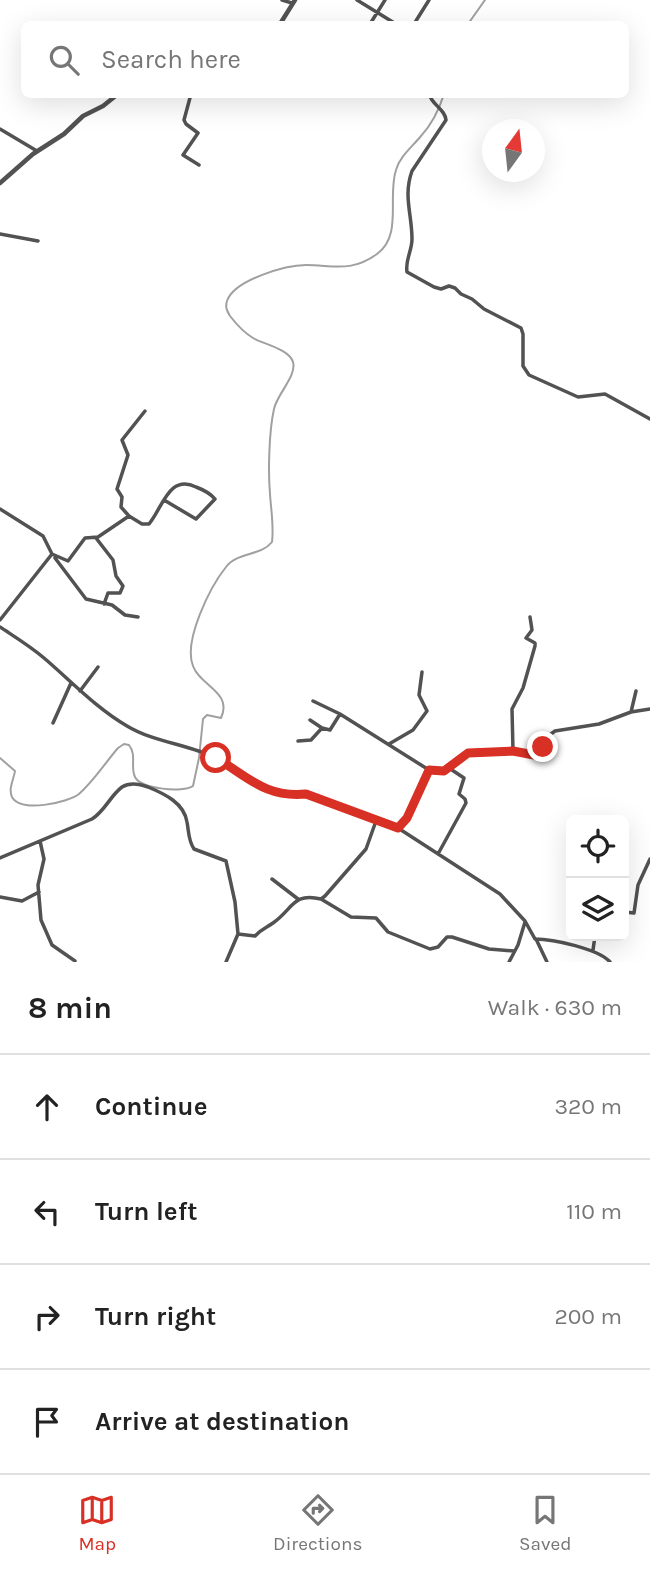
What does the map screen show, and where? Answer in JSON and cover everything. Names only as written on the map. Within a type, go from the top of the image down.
[{"type":"street","points":[[282,0],[293,2],[282,21]]},
{"type":"street","points":[[357,0],[392,21]]},
{"type":"street","points":[[372,21],[385,0]]},
{"type":"street","points":[[416,21],[429,0]]},
{"type":"street","points":[[0,183],[83,116],[113,98]]},
{"type":"street","points":[[190,98],[184,120],[198,133],[183,155],[199,165]]},
{"type":"street","points":[[430,98],[444,114],[446,122],[412,171],[409,180],[407,210],[412,240],[407,258],[407,272],[434,287],[455,288],[484,309],[521,328],[523,366],[535,380],[561,388],[578,397],[605,394],[650,419]]},
{"type":"street","points":[[0,129],[37,151]]},
{"type":"street","points":[[0,234],[38,241]]},
{"type":"street","points":[[145,411],[122,440],[128,456],[117,489],[122,497],[121,507],[142,524],[149,524],[170,489],[176,484],[183,483],[207,492],[215,499],[196,519],[164,500]]},
{"type":"street","points":[[0,509],[43,536],[53,555],[86,599],[111,606],[125,615],[138,617]]},
{"type":"street","points":[[53,555],[68,561],[84,539],[95,538],[130,516]]},
{"type":"street","points":[[95,538],[113,560],[116,576],[123,586],[120,593],[108,593],[104,604]]},
{"type":"street","points":[[0,620],[53,555]]},
{"type":"street","points":[[513,751],[512,709],[523,688],[536,646],[526,638],[532,630],[530,617]]},
{"type":"street","points":[[0,626],[41,655],[80,691],[127,726],[202,752],[225,763],[253,783],[272,791],[293,795],[306,794],[398,828],[500,894],[525,921],[547,962]]},
{"type":"street","points":[[80,691],[98,667]]},
{"type":"street","points":[[389,744],[413,730],[426,711],[419,695],[422,671]]},
{"type":"street","points":[[53,723],[71,682]]},
{"type":"street","points":[[631,712],[636,691]]},
{"type":"street","points":[[313,701],[340,714],[429,770],[444,771],[468,753],[513,751],[537,754],[547,737],[555,731],[599,724],[631,712],[650,709]]},
{"type":"street","points":[[310,720],[331,730],[340,714]]},
{"type":"street","points":[[298,741],[311,740],[322,728]]},
{"type":"street","points":[[438,854],[466,803],[459,794],[464,778],[449,768]]},
{"type":"street","points":[[398,828],[407,818],[429,770]]},
{"type":"street","points":[[0,858],[97,816],[110,798],[124,786],[141,784],[158,791],[175,801],[181,809],[187,820],[194,849],[226,861],[239,934],[226,962]]},
{"type":"street","points":[[321,899],[366,849],[376,821]]},
{"type":"street","points":[[40,841],[44,859],[38,885],[41,920],[52,945],[75,961]]},
{"type":"street","points":[[629,912],[634,913],[638,885],[650,859]]},
{"type":"street","points":[[271,879],[298,899]]},
{"type":"street","points":[[0,897],[22,901],[39,892]]},
{"type":"street","points":[[239,934],[255,936],[263,928],[273,924],[298,899],[307,897],[321,899],[351,917],[376,918],[388,932],[430,949],[438,947],[447,937],[452,937],[489,949],[514,951]]},
{"type":"street","points":[[509,962],[518,945],[525,921]]},
{"type":"street","points":[[536,939],[593,950],[610,962]]},
{"type":"street","points":[[593,950],[594,941]]},
{"type":"waterway","points":[[470,21],[485,0]]},
{"type":"waterway","points":[[0,758],[15,771],[11,787],[12,797],[25,805],[65,801],[79,794],[124,744],[131,749],[134,773],[139,781],[163,789],[193,786],[203,719],[207,715],[221,718],[224,709],[219,695],[193,666],[191,655],[195,629],[206,601],[226,567],[236,559],[262,550],[272,542],[269,475],[271,428],[276,403],[290,379],[293,367],[291,357],[253,338],[240,328],[228,312],[227,301],[239,287],[274,271],[306,265],[350,266],[377,254],[390,237],[394,181],[398,165],[432,122],[442,98]]},
{"type":"route","points":[[216,758],[253,783],[272,791],[293,795],[306,794],[398,828],[407,818],[429,770],[444,771],[468,753],[513,751],[534,755],[543,747]]}]
